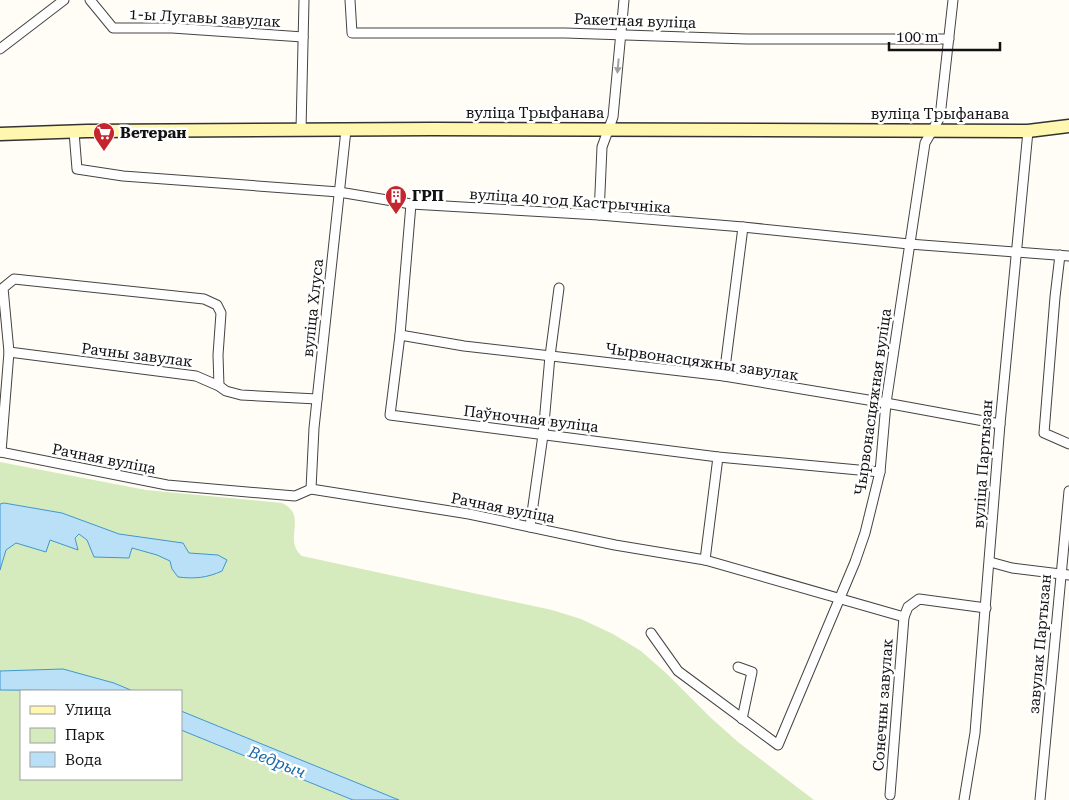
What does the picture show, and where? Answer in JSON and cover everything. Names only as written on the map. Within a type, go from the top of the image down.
[{"type":"street","points":[[45,0],[54,7]]},
{"type":"street","points":[[0,49],[64,0]]},
{"type":"street","name":"1-ы Лугавы завулак","points":[[90,0],[113,28],[172,28],[303,37]]},
{"type":"street","points":[[301,130],[304,0]]},
{"type":"street","name":"Ракетная вуліца","points":[[350,0],[352,33],[565,32],[620,36],[747,39],[949,39]]},
{"type":"street","points":[[599,215],[602,147],[613,117],[624,0]]},
{"type":"street","name":"Чырвонасцяжная вуліца","points":[[651,633],[678,671],[778,745],[866,534],[880,472],[886,403],[925,144],[940,117],[953,0]]},
{"type":"street","name":"вуліца Трыфанава","points":[[0,134],[301,130],[932,131],[1028,130],[1069,126]]},
{"type":"street","name":"вуліца Хлуса","points":[[311,489],[314,428],[346,130]]},
{"type":"street","name":"вуліца Партызан","points":[[964,800],[975,733],[1000,424],[1028,130]]},
{"type":"street","name":"вуліца 40 год Кастрычніка","points":[[74,132],[77,168],[123,176],[338,192],[411,204],[599,215],[909,244],[1064,255]]},
{"type":"street","name":"Паўночная вуліца","points":[[411,204],[400,335],[390,414],[718,457],[880,472]]},
{"type":"street","points":[[724,376],[743,227]]},
{"type":"street","points":[[1064,255],[1055,297],[1044,433],[1069,444]]},
{"type":"street","points":[[1,452],[9,352],[2,286],[14,279],[204,299],[217,305],[221,313],[218,355],[219,386]]},
{"type":"street","points":[[530,527],[543,435],[550,356],[559,288]]},
{"type":"street","name":"Чырвонасцяжны завулак","points":[[400,335],[464,346],[724,376],[1000,424]]},
{"type":"street","name":"Рачны завулак","points":[[9,352],[196,376],[226,391],[241,395],[317,399]]},
{"type":"street","name":"Рачная вуліца","points":[[1,452],[167,485],[295,496],[311,489],[469,514],[615,545],[705,560],[839,600],[904,617]]},
{"type":"street","points":[[705,560],[718,457]]},
{"type":"street","name":"завулак Партызан","points":[[1040,800],[1065,574],[1069,491]]},
{"type":"street","points":[[990,562],[1012,568],[1065,574]]},
{"type":"street","points":[[904,617],[908,607],[919,599],[986,608]]},
{"type":"street","name":"Сонечны завулак","points":[[890,795],[904,617]]},
{"type":"street","points":[[738,667],[752,672],[742,719]]},
{"type":"green space","points":[[0,462],[146,490],[282,503],[290,508],[294,515],[294,543],[302,556],[552,610],[581,619],[613,634],[641,651],[738,742],[814,800],[399,800],[182,711],[182,690],[131,690],[114,683],[63,669],[0,671],[0,570],[6,549],[16,543],[36,549],[50,540],[78,549],[75,537],[79,534],[87,540],[129,558],[132,548],[157,555],[170,561],[172,569],[218,555],[189,553],[183,543],[119,534],[62,513],[4,503],[0,504]]},
{"type":"green space","points":[[64,689],[68,690],[20,690],[20,780],[182,780],[182,730],[353,800],[0,800],[0,690]]},
{"type":"water","points":[[4,503],[62,513],[119,534],[183,543],[189,553],[218,555],[227,560],[222,571],[211,575],[190,578],[178,577],[172,569],[170,561],[132,548],[129,558],[94,557],[87,540],[79,534],[75,538],[78,550],[50,540],[46,552],[16,543],[6,550],[0,570],[0,504]]},
{"type":"water","points":[[63,669],[114,683],[131,690],[0,690],[0,671]]},
{"type":"water","name":"Ведрыч","points":[[182,711],[399,800],[353,800],[182,730]]},
{"type":"place","name":"Ветеран","points":[[104,152]]},
{"type":"place","name":"ГРП","points":[[396,215]]}]
